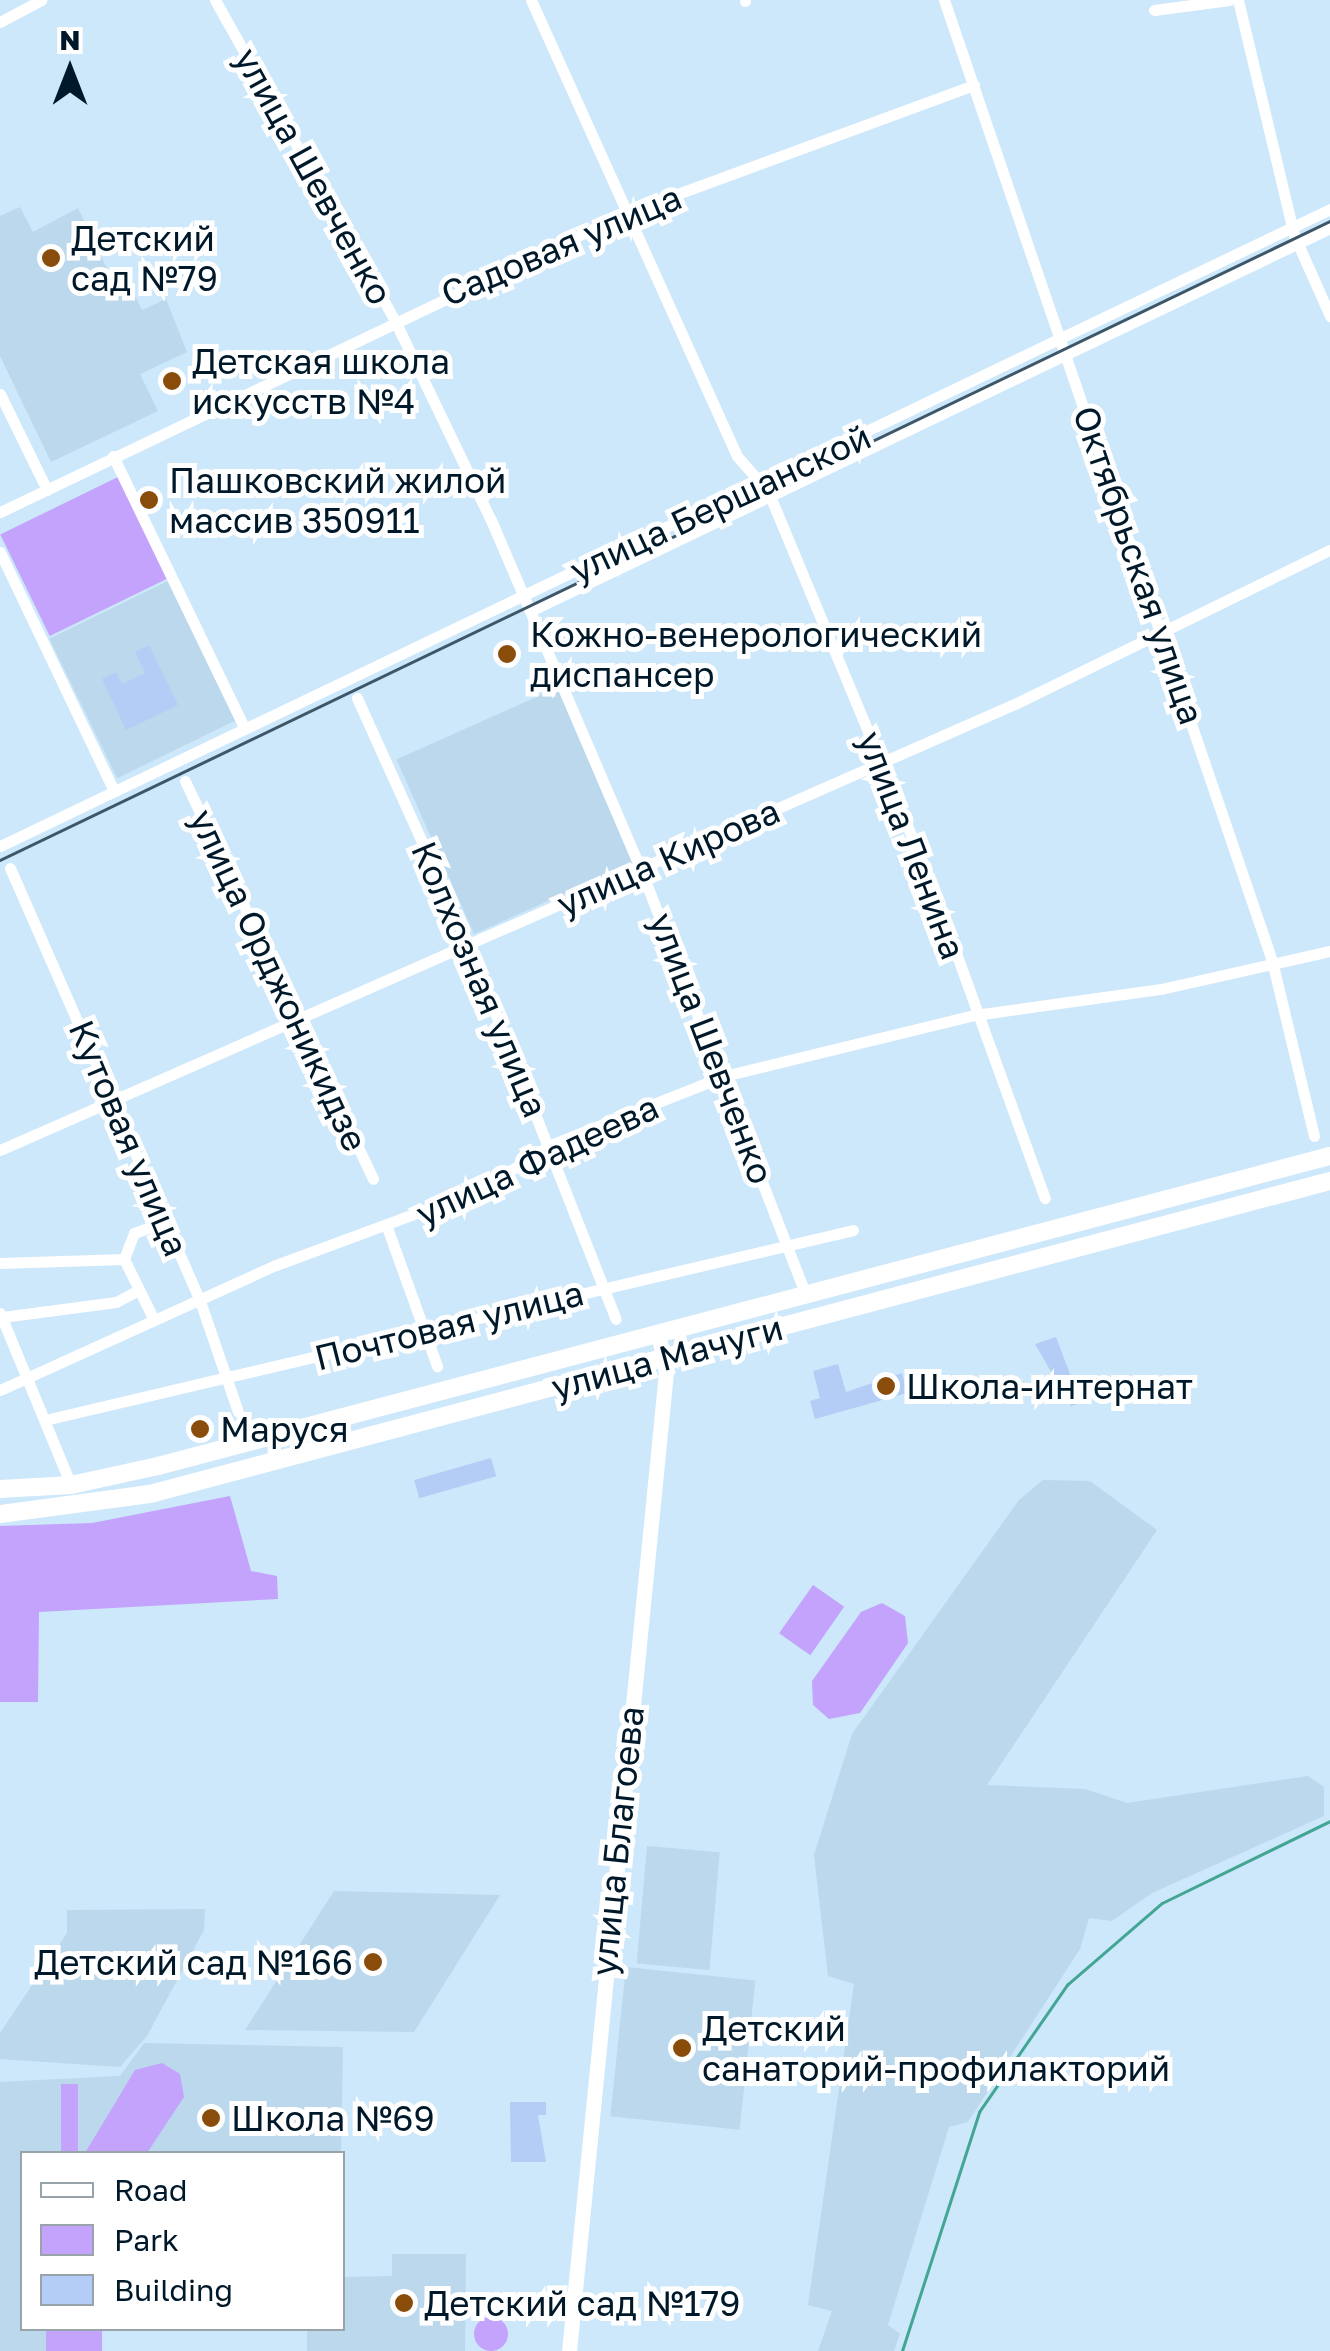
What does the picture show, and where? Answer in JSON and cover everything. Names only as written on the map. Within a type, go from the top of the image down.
[{"type":"main road","name":"улица Мачуги","points":[[0,1488],[72,1485],[1330,1156]]},
{"type":"main road","name":"улица Мачуги","points":[[0,1514],[131,1499],[1330,1181]]},
{"type":"main road","points":[[922,1263],[915,1277],[931,1286]]},
{"type":"street","points":[[0,22],[41,0]]},
{"type":"street","name":"улица Шевченко","points":[[215,0],[396,323],[530,611],[642,870],[805,1292]]},
{"type":"street","points":[[531,0],[738,456],[762,484]]},
{"type":"street","name":"Октябрьская улица","points":[[944,0],[1164,631],[1272,961],[1314,1136]]},
{"type":"street","points":[[1154,10],[1228,0]]},
{"type":"street","points":[[1238,0],[1292,228],[1330,316]]},
{"type":"street","name":"Садовая улица","points":[[0,512],[626,213],[974,85]]},
{"type":"street","name":"улица Бершанской","points":[[0,846],[1330,209]]},
{"type":"street","name":"улица Бершанской","points":[[530,611],[1330,228]]},
{"type":"street","points":[[0,394],[47,490]]},
{"type":"street","points":[[113,456],[244,729]]},
{"type":"street","name":"улица Ленина","points":[[770,496],[881,764],[1045,1198]]},
{"type":"street","name":"улица Кирова","points":[[0,1150],[881,764],[1330,550]]},
{"type":"street","points":[[0,552],[114,791]]},
{"type":"street","name":"Колхозная улица","points":[[357,698],[468,944],[608,1287],[616,1319]]},
{"type":"street","name":"улица Орджоникидзе","points":[[186,781],[373,1179]]},
{"type":"street","name":"Кутовая улица","points":[[10,868],[199,1298],[238,1412]]},
{"type":"street","name":"улица Фадеева","points":[[0,1390],[199,1298],[324,1246],[388,1230],[482,1189],[550,1146],[724,1076],[975,1015],[1161,989],[1330,951]]},
{"type":"street","points":[[154,1320],[124,1259],[134,1233],[165,1222]]},
{"type":"street","points":[[388,1230],[437,1366]]},
{"type":"street","name":"Почтовая улица","points":[[46,1420],[230,1380],[787,1241],[853,1230]]},
{"type":"street","points":[[0,1263],[124,1259]]},
{"type":"street","points":[[72,1485],[1,1315],[116,1302],[139,1290]]},
{"type":"street","name":"улица Благоева","points":[[569,2351],[665,1358],[658,1333]]},
{"type":"shaded area","points":[[20,207],[33,232],[78,208],[119,294],[131,288],[142,310],[166,299],[187,352],[140,374],[158,411],[51,462],[0,356],[0,216]]},
{"type":"shaded area","points":[[168,581],[236,720],[117,778],[49,639]]},
{"type":"shaded area","points":[[559,687],[637,861],[474,934],[396,759]]},
{"type":"shaded area","points":[[1043,1480],[1090,1481],[1157,1530],[987,1785],[1085,1789],[1127,1803],[1308,1776],[1324,1787],[1324,1816],[1152,1893],[1112,1921],[1089,1918],[1080,1949],[968,2122],[949,2127],[888,2325],[900,2334],[894,2351],[818,2351],[832,2311],[808,2305],[854,1984],[828,1976],[814,1855],[852,1734],[1019,1500]]},
{"type":"shaded area","points":[[647,1846],[720,1852],[709,1970],[637,1964]]},
{"type":"shaded area","name":"Детский сад №166","points":[[334,1891],[500,1895],[414,2032],[245,2030]]},
{"type":"shaded area","points":[[205,1909],[204,1930],[147,2036],[120,2067],[0,2059],[0,2033],[67,1933],[67,1910]]},
{"type":"shaded area","name":"Детский санаторий-профилакторий","points":[[626,1967],[755,1981],[740,2130],[610,2116]]},
{"type":"shaded area","name":"Школа №69","points":[[144,2043],[343,2047],[341,2151],[20,2151],[20,2331],[101,2331],[100,2351],[0,2351],[0,2082],[120,2076]]},
{"type":"shaded area","name":"Детский сад №179","points":[[392,2254],[466,2254],[465,2351],[307,2351],[307,2331],[345,2331],[345,2277],[392,2276]]},
{"type":"green space","points":[[118,477],[168,579],[50,636],[0,534]]},
{"type":"green space","points":[[230,1496],[251,1571],[277,1576],[278,1599],[39,1612],[38,1702],[0,1702],[0,1526],[92,1523]]},
{"type":"green space","points":[[813,1585],[844,1607],[810,1655],[779,1633]]},
{"type":"green space","points":[[882,1603],[905,1616],[908,1643],[860,1713],[829,1719],[813,1705],[812,1681],[861,1612]]},
{"type":"green space","points":[[162,2063],[180,2074],[184,2097],[148,2151],[86,2151],[135,2070]]},
{"type":"green space","points":[[61,2084],[78,2084],[78,2151],[61,2151]]},
{"type":"green space","points":[[491,2317],[503,2322],[508,2334],[503,2346],[491,2351],[479,2346],[474,2334],[479,2322]]},
{"type":"green space","points":[[46,2331],[102,2331],[102,2351],[46,2351]]},
{"type":"building","points":[[149,645],[178,705],[126,730],[102,679],[116,672],[122,684],[145,673],[135,652]]},
{"type":"building","points":[[1056,1337],[1081,1403],[1071,1406],[1035,1344]]},
{"type":"building","name":"Школа-интернат","points":[[838,1364],[846,1392],[902,1373],[907,1393],[815,1419],[810,1401],[820,1398],[813,1371]]},
{"type":"building","points":[[491,1458],[496,1476],[419,1498],[414,1480]]},
{"type":"building","points":[[510,2102],[546,2102],[546,2115],[538,2115],[546,2162],[511,2162]]},
{"type":"waterway","points":[[902,2351],[979,2112],[1067,1985],[1162,1903],[1330,1821]]},
{"type":"tram line","points":[[0,860],[1330,221]]},
{"type":"place","name":"Детский сад №79","points":[[51,258]]},
{"type":"place","name":"Детская школа искусств №4","points":[[172,381]]},
{"type":"place","name":"Пашковский жилой массив 350911","points":[[149,500]]},
{"type":"place","name":"Кожно-венерологический диспансер","points":[[507,654]]},
{"type":"place","name":"Школа-интернат","points":[[886,1386]]},
{"type":"place","name":"Маруся","points":[[200,1429]]},
{"type":"place","name":"Детский сад №166","points":[[373,1962]]},
{"type":"place","name":"Детский санаторий-профилакторий","points":[[682,2048]]},
{"type":"place","name":"Школа №69","points":[[211,2118]]},
{"type":"place","name":"Детский сад №179","points":[[404,2303]]}]
